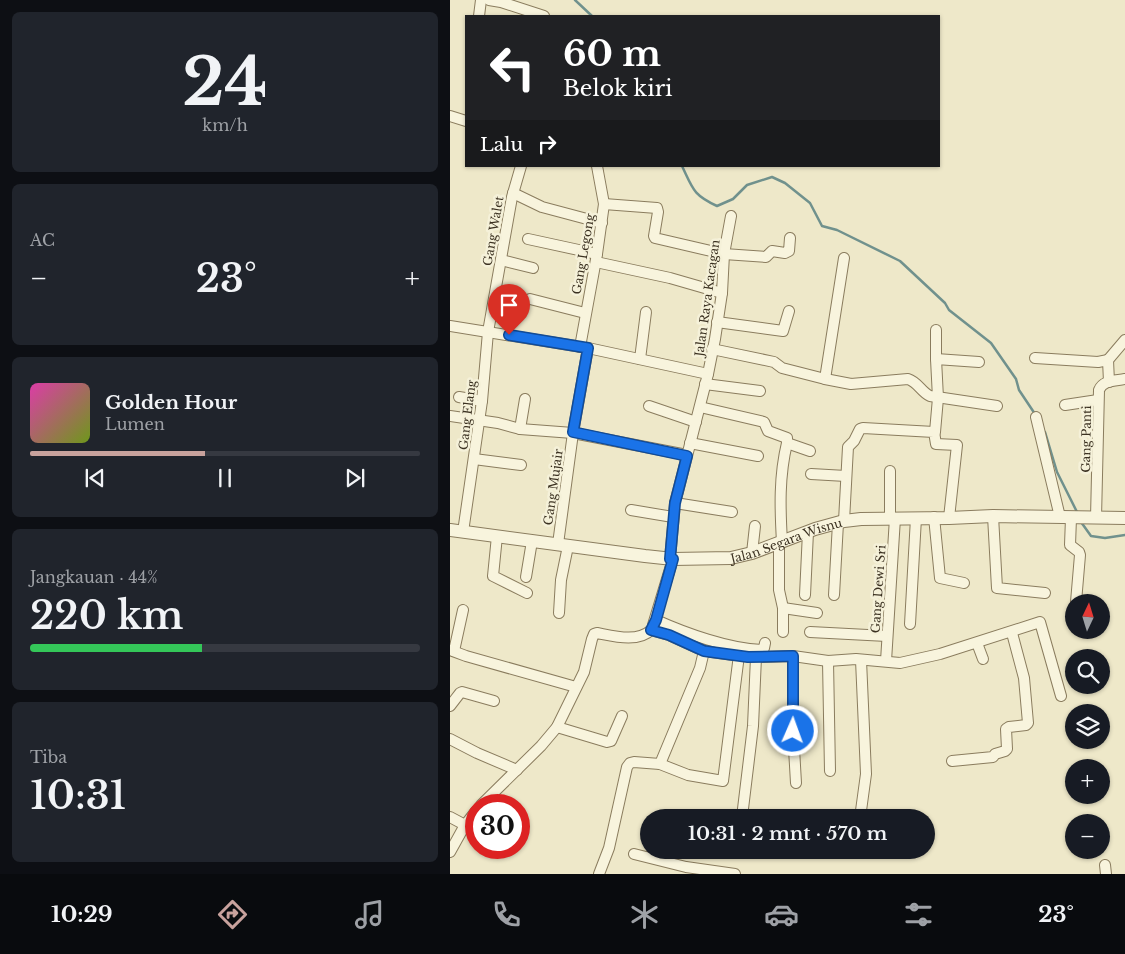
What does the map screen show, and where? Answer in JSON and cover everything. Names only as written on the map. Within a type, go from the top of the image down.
[{"type":"street","points":[[479,15],[481,0]]},
{"type":"street","points":[[489,0],[541,15]]},
{"type":"street","points":[[450,116],[465,121]]},
{"type":"street","name":"Gang Walet","points":[[488,332],[513,193],[521,167]]},
{"type":"street","name":"Gang Legong","points":[[573,432],[584,347],[585,313],[597,258],[604,204],[597,167]]},
{"type":"street","points":[[513,193],[542,207],[602,224]]},
{"type":"street","points":[[604,204],[657,208],[655,238],[724,254],[766,257],[773,251],[788,251],[790,238]]},
{"type":"street","name":"Jalan Raya Kacagan","points":[[651,630],[656,620],[672,559],[675,503],[708,374],[722,293],[724,254],[731,216]]},
{"type":"street","points":[[528,239],[722,293]]},
{"type":"street","points":[[825,380],[844,258]]},
{"type":"street","points":[[501,260],[533,268]]},
{"type":"street","points":[[530,299],[585,313]]},
{"type":"street","points":[[640,359],[646,312]]},
{"type":"street","points":[[717,322],[783,331],[789,312]]},
{"type":"street","points":[[450,326],[584,347],[708,374]]},
{"type":"street","points":[[936,330],[938,398],[935,432],[936,444],[958,446],[949,518]]},
{"type":"street","name":"Gang Elang","points":[[463,532],[482,401],[488,332]]},
{"type":"street","points":[[1035,358],[1098,362],[1108,360],[1125,340]]},
{"type":"street","points":[[712,349],[774,362],[782,368],[825,380],[859,384],[908,379],[915,382],[926,395],[997,406]]},
{"type":"street","points":[[936,359],[980,362]]},
{"type":"street","points":[[1108,360],[1108,382],[1125,379]]},
{"type":"street","name":"Gang Panti","points":[[1096,518],[1098,400],[1100,386],[1108,382]]},
{"type":"street","points":[[706,384],[760,391]]},
{"type":"street","points":[[459,397],[482,401]]},
{"type":"street","points":[[520,429],[524,399]]},
{"type":"street","points":[[1065,405],[1098,400]]},
{"type":"street","points":[[649,406],[696,422]]},
{"type":"street","points":[[700,407],[764,422],[768,431],[787,438],[783,460],[780,500],[779,590],[783,608],[783,632]]},
{"type":"street","points":[[450,416],[520,429],[573,432],[687,456]]},
{"type":"street","points":[[1036,417],[1066,518],[1070,545],[1080,555],[1077,594]]},
{"type":"street","points":[[834,595],[848,447],[854,441],[860,429],[935,432]]},
{"type":"street","name":"Gang Mujair","points":[[559,613],[573,432]]},
{"type":"street","points":[[690,443],[758,456]]},
{"type":"street","points":[[787,443],[810,451]]},
{"type":"street","points":[[474,459],[521,466]]},
{"type":"street","name":"Gang Dewi Sri","points":[[886,661],[893,518],[890,471]]},
{"type":"street","points":[[811,474],[846,476]]},
{"type":"street","points":[[675,503],[732,512]]},
{"type":"street","points":[[631,510],[673,517]]},
{"type":"street","points":[[993,516],[997,588],[1045,593]]},
{"type":"street","name":"Jalan Segara Wisnu","points":[[450,530],[672,559],[722,559],[752,553],[841,522],[893,518],[993,516],[1125,518]]},
{"type":"street","points":[[934,517],[940,578],[964,583]]},
{"type":"street","points":[[910,624],[916,518]]},
{"type":"street","points":[[752,553],[755,526]]},
{"type":"street","points":[[805,595],[808,532]]},
{"type":"street","points":[[497,536],[493,576],[527,593]]},
{"type":"street","points":[[526,577],[532,541]]},
{"type":"street","points":[[783,608],[817,613]]},
{"type":"street","points":[[463,610],[452,651],[576,687]]},
{"type":"street","points":[[656,620],[685,633],[745,648],[762,650],[765,643]]},
{"type":"street","points":[[492,794],[557,728],[584,672],[594,634],[622,638],[647,634],[651,630],[669,635],[704,651],[739,656],[793,656],[828,661],[862,660],[900,663],[977,644],[1041,623],[1061,696]]},
{"type":"street","points":[[810,632],[887,636]]},
{"type":"street","points":[[952,761],[993,757],[1005,751],[1007,748],[1006,729],[1028,723],[1024,678],[1012,632]]},
{"type":"street","points":[[977,644],[983,659]]},
{"type":"street","points":[[660,764],[700,668],[704,651]]},
{"type":"street","points":[[599,874],[609,848],[627,767],[630,763],[660,764],[688,775],[724,780],[739,656]]},
{"type":"street","points":[[793,656],[793,731],[796,783]]},
{"type":"street","points":[[743,809],[753,726],[756,657]]},
{"type":"street","points":[[861,809],[866,774],[862,660]]},
{"type":"street","points":[[828,661],[830,771]]},
{"type":"street","points":[[450,706],[462,692],[494,702]]},
{"type":"street","points":[[557,728],[607,742],[611,741],[622,716]]},
{"type":"street","points":[[450,739],[517,770]]},
{"type":"street","points":[[450,817],[465,824]]},
{"type":"street","points":[[450,852],[465,826]]},
{"type":"street","points":[[634,854],[686,867],[735,874]]},
{"type":"waterway","points":[[575,0],[591,15]]},
{"type":"waterway","points":[[682,167],[698,195],[717,206],[733,199],[747,185],[772,177],[785,183],[810,203],[822,226],[837,230],[900,261],[945,303],[949,310],[991,343],[1016,379],[1019,390],[1035,414]]},
{"type":"waterway","points":[[1045,432],[1057,472],[1077,512]]},
{"type":"waterway","points":[[1081,522],[1091,536],[1105,538],[1125,535]]},
{"type":"route","points":[[509,335],[588,348],[573,432],[687,456],[673,517],[670,559],[673,559],[656,620],[651,630],[669,635],[704,651],[748,657],[793,656],[793,731]]}]
